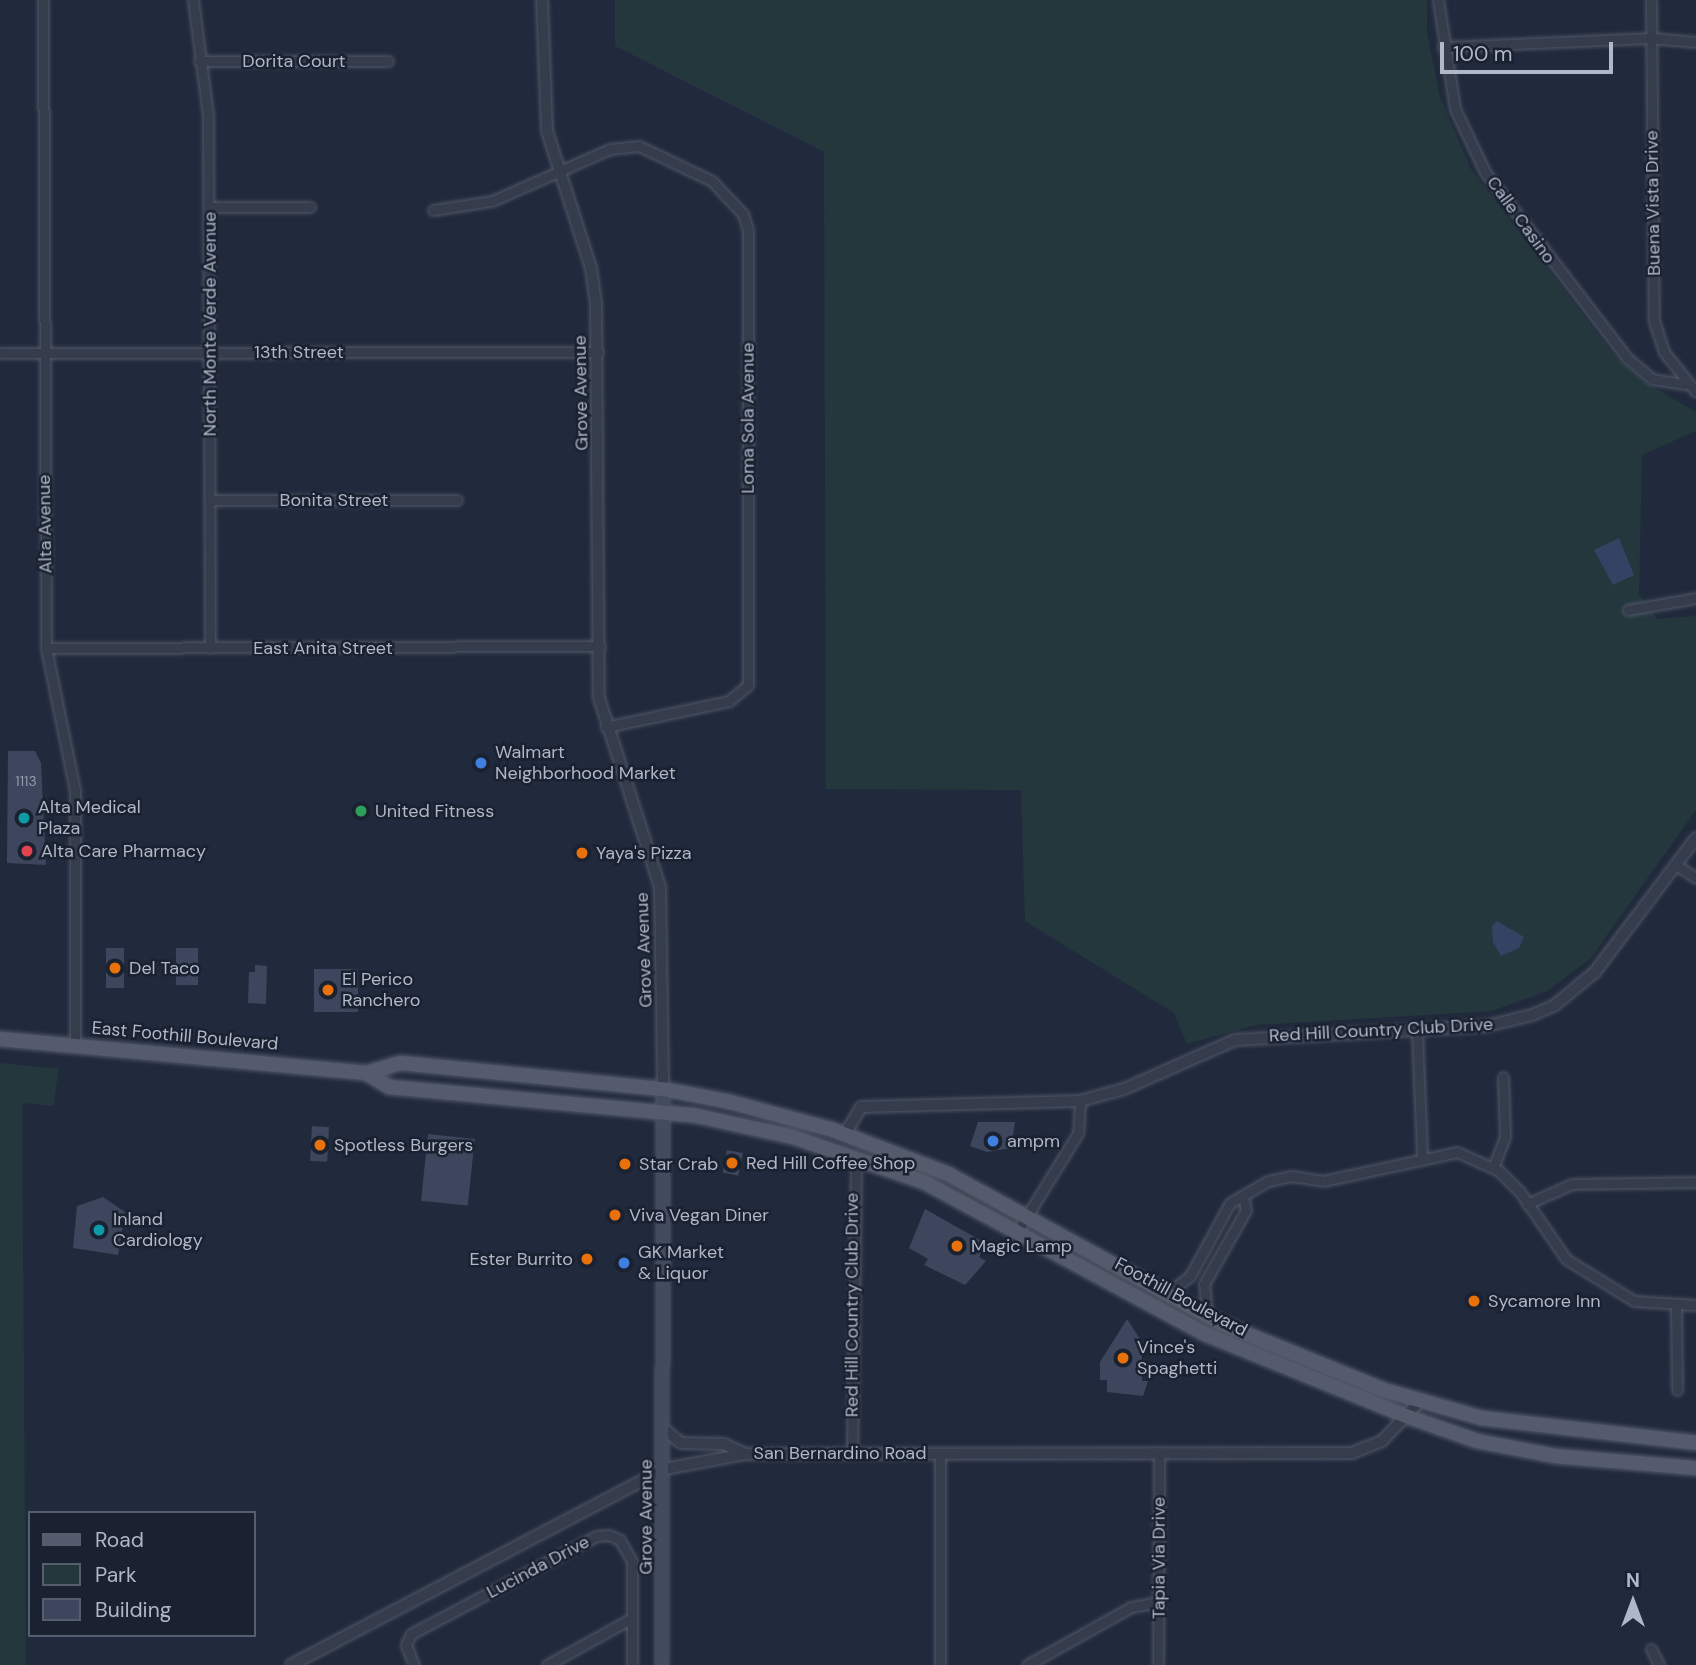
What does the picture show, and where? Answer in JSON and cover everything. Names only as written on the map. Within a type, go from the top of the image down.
[{"type":"main road","name":"East Foothill Boulevard","points":[[0,1039],[366,1073],[401,1063],[663,1089]]},
{"type":"main road","name":"East Foothill Boulevard","points":[[366,1073],[388,1087],[663,1112]]},
{"type":"main road","name":"Grove Avenue","points":[[662,1665],[663,1089]]},
{"type":"main road","name":"Foothill Boulevard","points":[[663,1089],[845,1134],[939,1170],[1027,1215],[1207,1316],[1306,1360],[1420,1401],[1532,1427],[1696,1443]]},
{"type":"main road","name":"Foothill Boulevard","points":[[663,1112],[728,1121],[856,1156],[925,1182],[1019,1229],[1205,1334],[1406,1416],[1477,1441],[1555,1456],[1696,1468]]},
{"type":"street","name":"Alta Avenue","points":[[43,0],[46,648],[75,790],[75,1045]]},
{"type":"street","name":"North Monte Verde Avenue","points":[[194,0],[199,61],[208,116],[210,648]]},
{"type":"street","name":"Grove Avenue","points":[[542,0],[543,92],[559,173],[591,268],[598,352],[599,698],[606,727],[660,887],[663,1089]]},
{"type":"street","name":"Calle Casino","points":[[1438,0],[1443,47],[1466,139],[1516,218],[1627,358],[1652,379],[1685,384]]},
{"type":"street","name":"Buena Vista Drive","points":[[1651,0],[1654,321],[1664,352],[1685,384],[1696,391]]},
{"type":"street","points":[[1443,47],[1651,38],[1696,42]]},
{"type":"street","name":"Dorita Court","points":[[199,61],[388,61]]},
{"type":"street","name":"Loma Sola Avenue","points":[[433,210],[492,201],[610,149],[639,146],[712,181],[731,196],[748,230],[748,685],[729,701],[606,727]]},
{"type":"street","points":[[209,207],[310,207]]},
{"type":"street","name":"13th Street","points":[[0,353],[598,352]]},
{"type":"street","name":"Bonita Street","points":[[211,500],[457,500]]},
{"type":"street","points":[[1628,610],[1696,598]]},
{"type":"street","name":"East Anita Street","points":[[46,648],[600,646]]},
{"type":"street","name":"Red Hill Country Club Drive","points":[[845,1134],[855,1111],[870,1106],[1080,1101],[1124,1089],[1235,1040],[1510,1022],[1555,1005],[1603,962],[1696,838]]},
{"type":"street","points":[[1676,864],[1696,878]]},
{"type":"street","points":[[1417,1030],[1422,1157]]},
{"type":"street","points":[[1493,1168],[1505,1136],[1503,1077]]},
{"type":"street","points":[[1019,1229],[1078,1133],[1080,1101]]},
{"type":"street","points":[[1167,1294],[1190,1276],[1230,1203],[1268,1181],[1292,1176],[1323,1181],[1422,1157],[1457,1152],[1493,1168],[1527,1204],[1566,1259],[1634,1301],[1696,1305]]},
{"type":"street","name":"Red Hill Country Club Drive","points":[[852,1453],[856,1156]]},
{"type":"street","points":[[1527,1204],[1572,1184],[1696,1182]]},
{"type":"street","points":[[1207,1316],[1204,1284],[1246,1210],[1244,1196]]},
{"type":"street","points":[[1223,1216],[1238,1224]]},
{"type":"street","points":[[1190,1276],[1204,1284]]},
{"type":"street","points":[[1676,1305],[1677,1390]]},
{"type":"street","name":"San Bernardino Road","points":[[299,1663],[664,1469],[745,1454],[1352,1453],[1382,1441],[1420,1401]]},
{"type":"street","points":[[663,1428],[681,1443],[724,1444],[745,1454]]},
{"type":"street","name":"Tapia Via Drive","points":[[1158,1665],[1159,1452]]},
{"type":"street","points":[[940,1453],[940,1665]]},
{"type":"street","name":"Lucinda Drive","points":[[414,1665],[406,1645],[411,1634],[596,1536],[609,1535],[629,1551],[632,1665]]},
{"type":"street","points":[[1027,1665],[1132,1607],[1159,1602]]},
{"type":"street","points":[[547,1665],[632,1618]]},
{"type":"street","points":[[1651,1649],[1659,1665]]},
{"type":"green space","points":[[615,0],[1427,0],[1427,33],[1440,97],[1471,169],[1613,354],[1643,381],[1696,412],[1696,431],[1642,455],[1639,594],[1657,619],[1696,616],[1696,810],[1591,958],[1548,991],[1492,1011],[1256,1025],[1187,1044],[1174,1013],[1025,921],[1021,790],[826,789],[824,152],[615,46]]},
{"type":"green space","points":[[0,1063],[59,1069],[53,1106],[22,1103],[26,1665],[0,1665]]},
{"type":"water","points":[[1619,538],[1634,575],[1613,585],[1594,550]]},
{"type":"water","points":[[1497,921],[1524,937],[1519,948],[1501,956],[1493,942],[1492,926]]},
{"type":"building","name":"Alta Medical Plaza","points":[[8,751],[35,751],[41,763],[46,865],[7,863]]},
{"type":"building","name":"Del Taco","points":[[106,948],[124,948],[124,988],[106,988]]},
{"type":"building","points":[[176,948],[198,948],[198,985],[176,985]]},
{"type":"building","points":[[255,965],[267,966],[266,1004],[248,1003],[249,972],[255,972]]},
{"type":"building","name":"El Perico Ranchero","points":[[314,969],[358,969],[358,1012],[314,1012]]},
{"type":"building","name":"ampm","points":[[978,1122],[1015,1122],[1011,1148],[987,1152],[970,1146]]},
{"type":"building","name":"Spotless Burgers","points":[[312,1126],[329,1127],[327,1162],[310,1161]]},
{"type":"building","points":[[428,1134],[475,1139],[468,1206],[421,1201]]},
{"type":"building","name":"Red Hill Coffee Shop","points":[[727,1150],[743,1153],[738,1176],[723,1173]]},
{"type":"building","name":"Inland Cardiology","points":[[103,1197],[125,1212],[118,1255],[73,1248],[77,1206]]},
{"type":"building","name":"Magic Lamp","points":[[925,1209],[987,1244],[979,1257],[986,1261],[965,1285],[924,1265],[928,1259],[909,1248]]},
{"type":"building","name":"Vince's Spaghetti","points":[[1127,1319],[1142,1342],[1142,1381],[1148,1381],[1143,1396],[1107,1392],[1107,1380],[1100,1380],[1100,1362]]},
{"type":"place","name":"Walmart Neighborhood Market","points":[[481,763]]},
{"type":"place","name":"United Fitness","points":[[361,811]]},
{"type":"place","name":"Alta Medical Plaza","points":[[24,818]]},
{"type":"place","name":"Alta Care Pharmacy","points":[[27,851]]},
{"type":"place","name":"Yaya's Pizza","points":[[582,853]]},
{"type":"place","name":"Del Taco","points":[[115,968]]},
{"type":"place","name":"El Perico Ranchero","points":[[328,990]]},
{"type":"place","name":"ampm","points":[[993,1141]]},
{"type":"place","name":"Spotless Burgers","points":[[320,1145]]},
{"type":"place","name":"Red Hill Coffee Shop","points":[[732,1163]]},
{"type":"place","name":"Star Crab","points":[[625,1164]]},
{"type":"place","name":"Viva Vegan Diner","points":[[615,1215]]},
{"type":"place","name":"Inland Cardiology","points":[[99,1230]]},
{"type":"place","name":"Magic Lamp","points":[[957,1246]]},
{"type":"place","name":"Ester Burrito","points":[[587,1259]]},
{"type":"place","name":"GK Market & Liquor","points":[[624,1263]]},
{"type":"place","name":"Sycamore Inn","points":[[1474,1301]]},
{"type":"place","name":"Vince's Spaghetti","points":[[1123,1358]]}]
